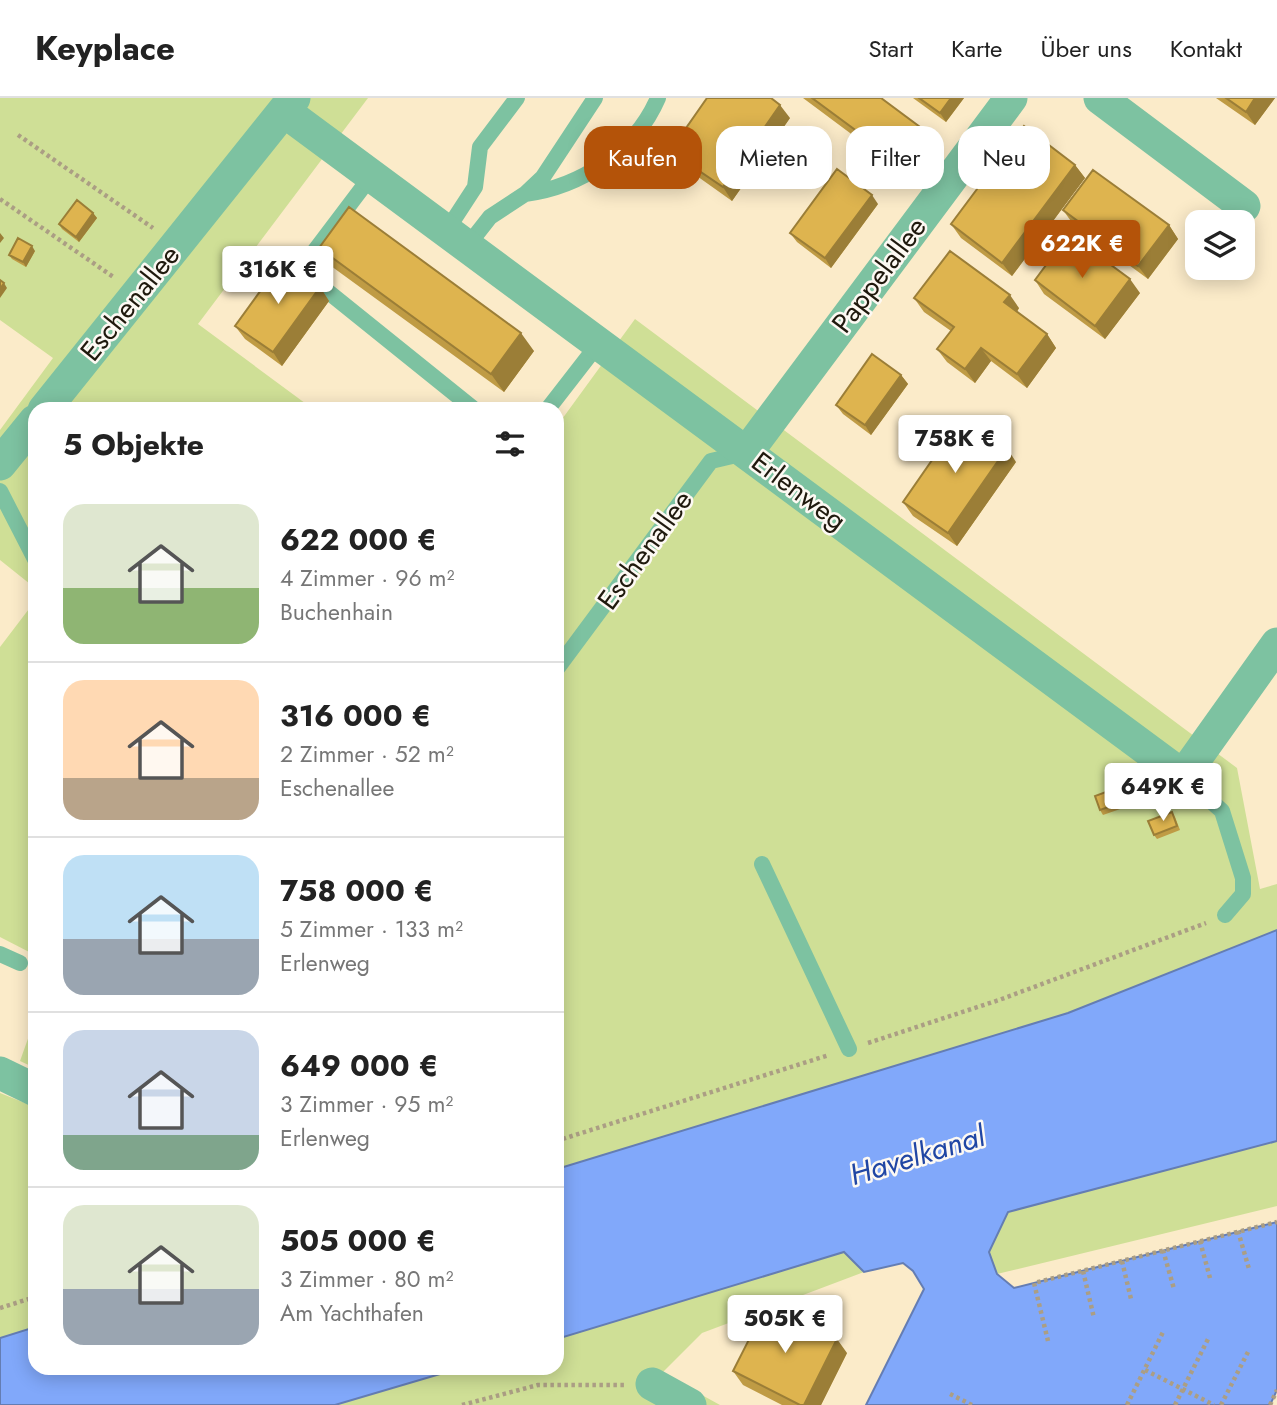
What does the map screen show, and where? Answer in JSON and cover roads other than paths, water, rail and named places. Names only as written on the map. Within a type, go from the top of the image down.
[{"type":"street","name":"Pappelallee","points":[[747,453],[1011,98]]},
{"type":"street","points":[[1100,98],[1244,206]]},
{"type":"street","name":"Erlenweg","points":[[289,104],[372,175],[1183,776]]},
{"type":"street","name":"Eschenallee","points":[[50,402],[289,104]]},
{"type":"street","points":[[0,464],[28,430]]},
{"type":"street","points":[[1183,776],[1277,644]]},
{"type":"street","points":[[0,1073],[28,1087]]},
{"type":"street","points":[[652,1384],[690,1405]]},
{"type":"lane","points":[[457,238],[475,187],[480,147],[517,98]]},
{"type":"lane","points":[[457,238],[525,194],[544,177],[595,98]]},
{"type":"lane","points":[[525,194],[549,191],[589,174],[611,160],[653,110],[658,98]]},
{"type":"lane","points":[[372,175],[310,257],[308,271],[311,278],[465,402]]},
{"type":"lane","points":[[553,402],[599,343]]},
{"type":"lane","name":"Eschenallee","points":[[564,659],[711,461],[747,453]]},
{"type":"lane","points":[[0,491],[28,545]]},
{"type":"lane","points":[[1183,776],[1222,811],[1243,878],[1243,894],[1225,915]]},
{"type":"lane","points":[[762,864],[849,1049]]},
{"type":"lane","points":[[0,954],[20,963]]},
{"type":"water","name":"Havelkanal","points":[[1277,930],[1277,1141],[1008,1212],[989,1252],[997,1274],[1014,1288],[1277,1222],[1277,1390],[1270,1405],[866,1405],[924,1289],[913,1271],[903,1263],[864,1272],[844,1252],[564,1337],[564,1167],[1068,1013]]},
{"type":"water","points":[[28,1329],[28,1375],[437,1375],[335,1405],[0,1405],[0,1338]]}]
